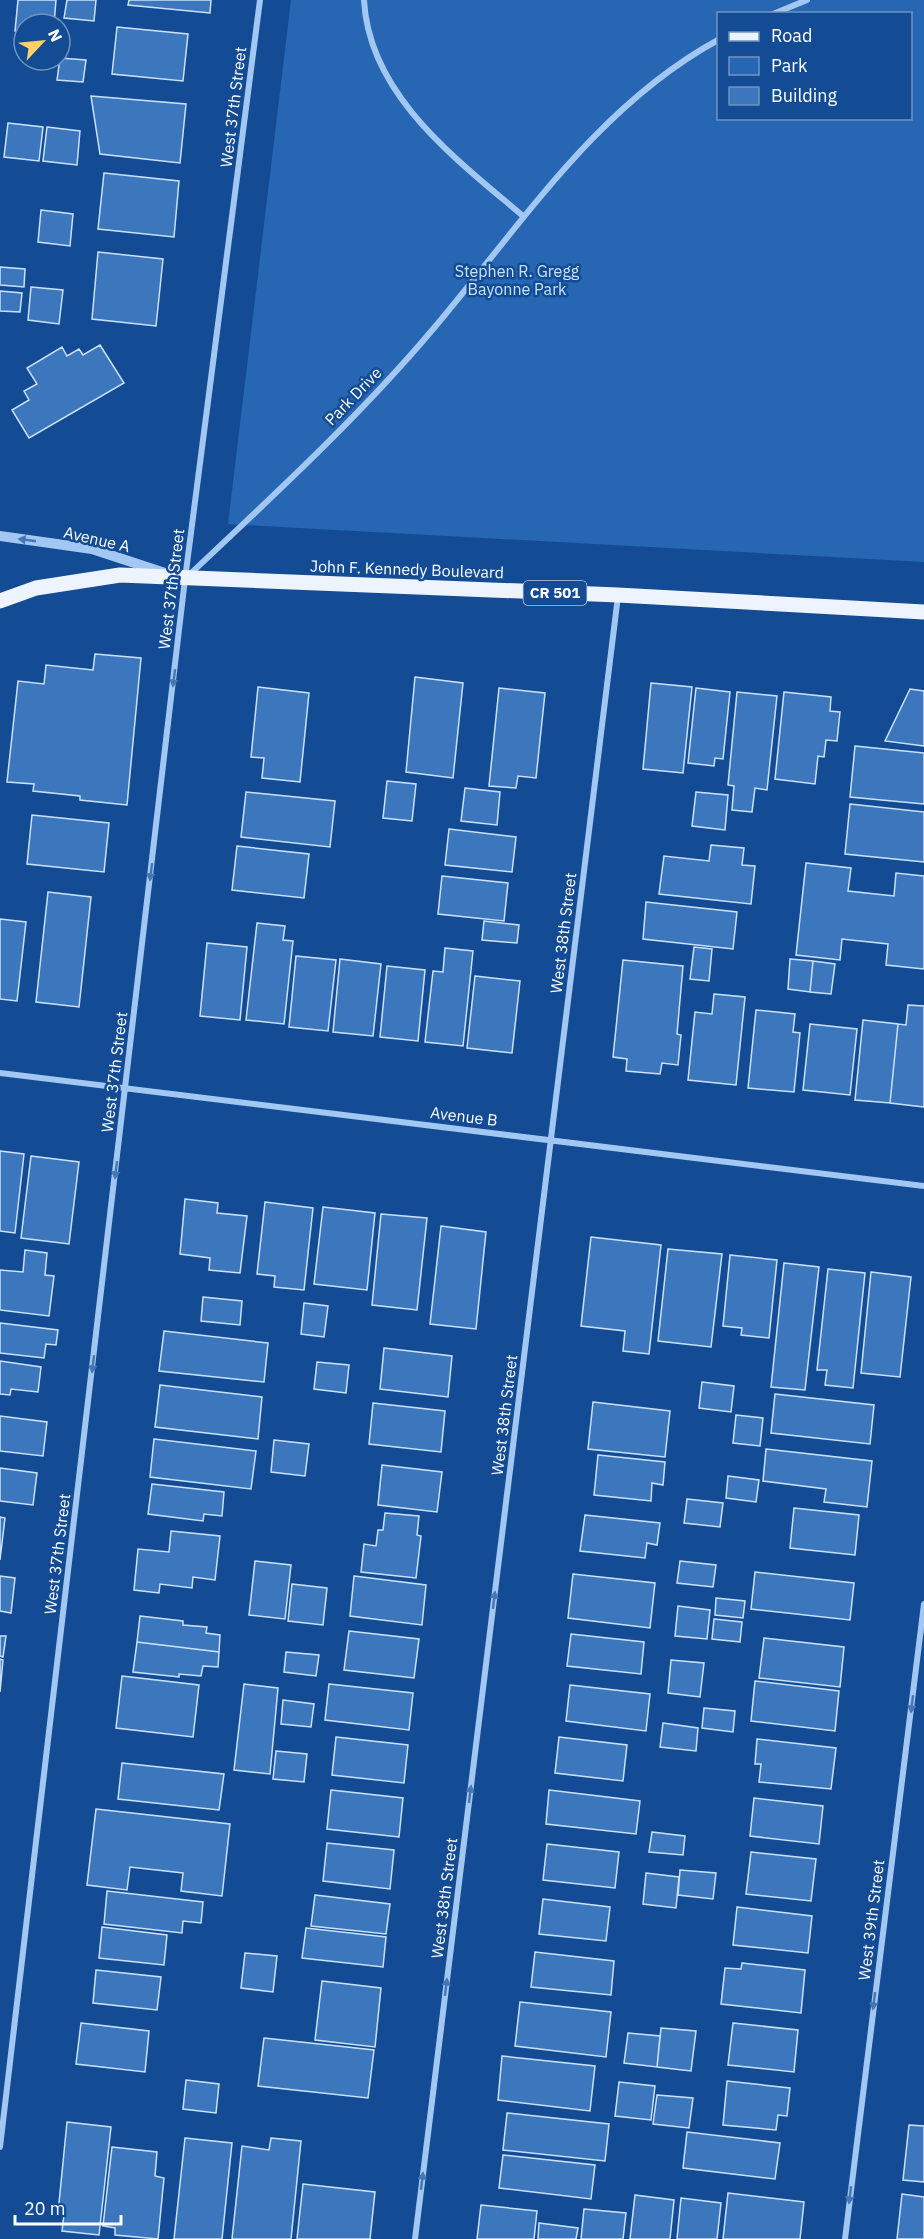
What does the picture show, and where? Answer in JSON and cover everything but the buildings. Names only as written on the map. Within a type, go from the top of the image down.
[{"type":"main road","name":"John F. Kennedy Boulevard","points":[[0,601],[36,588],[120,575],[618,595],[924,612]]},
{"type":"street","name":"West 37th Street","points":[[0,2147],[186,579],[260,0]]},
{"type":"street","points":[[364,0],[374,52],[398,94],[429,132],[523,216]]},
{"type":"street","points":[[778,12],[807,0]]},
{"type":"street","name":"Park Drive","points":[[186,579],[380,390],[434,328],[523,216],[604,126],[649,86],[717,41]]},
{"type":"street","name":"Avenue A","points":[[0,536],[92,549],[186,579]]},
{"type":"street","name":"West 38th Street","points":[[415,2239],[618,595]]},
{"type":"street","name":"Avenue B","points":[[0,1073],[924,1186]]},
{"type":"street","name":"West 39th Street","points":[[845,2239],[924,1604]]},
{"type":"green space","name":"Stephen R. Gregg Bayonne Park","points":[[291,0],[924,0],[924,562],[228,524]]}]
